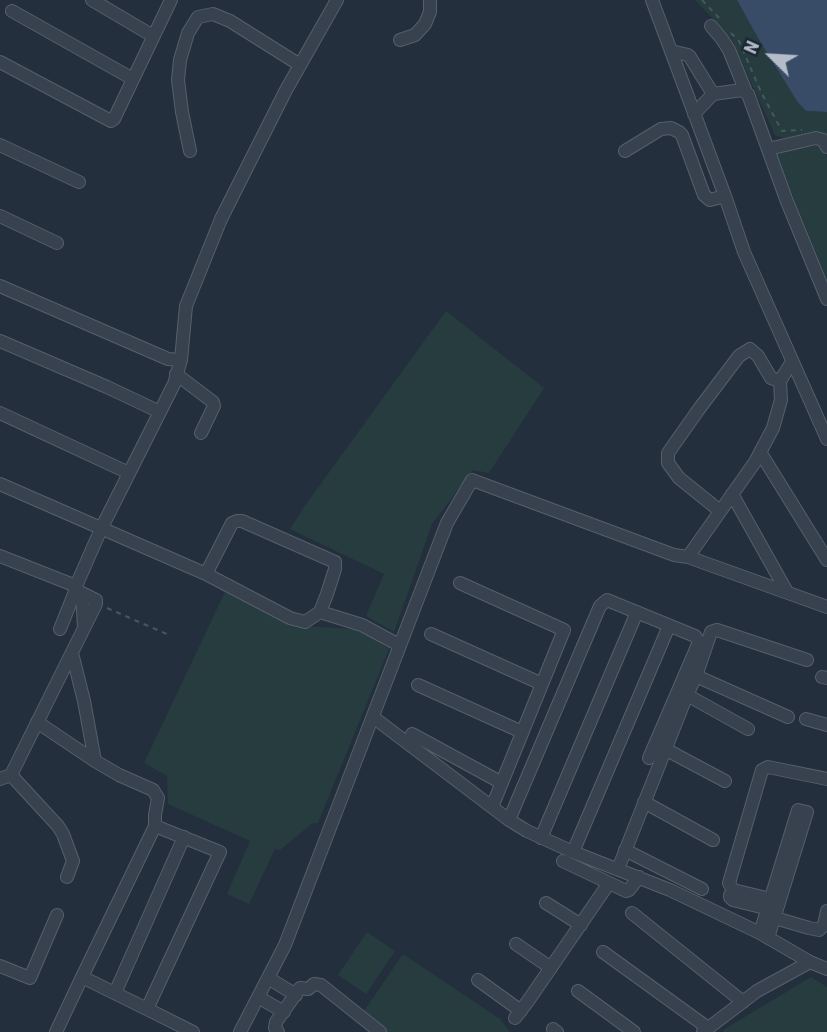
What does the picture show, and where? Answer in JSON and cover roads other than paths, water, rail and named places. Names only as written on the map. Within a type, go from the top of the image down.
[{"type":"street","points":[[92,0],[153,36]]},
{"type":"street","points":[[0,62],[108,121],[114,119],[171,0]]},
{"type":"street","points":[[60,629],[101,528],[174,384],[181,360],[186,306],[221,219],[286,90],[337,0]]},
{"type":"street","points":[[400,40],[415,35],[425,24],[430,12],[430,0]]},
{"type":"street","points":[[652,0],[744,252],[827,439]]},
{"type":"street","points":[[12,11],[133,79]]},
{"type":"street","points":[[190,151],[178,80],[180,60],[188,33],[198,17],[213,14],[230,21],[300,65]]},
{"type":"street","points":[[711,26],[729,50],[748,94],[786,199],[827,299]]},
{"type":"street","points":[[671,51],[688,55],[713,93]]},
{"type":"street","points":[[694,114],[713,93],[742,90],[746,92]]},
{"type":"street","points":[[625,151],[661,129],[671,128],[682,135],[704,195],[710,200],[725,196]]},
{"type":"street","points":[[768,149],[816,138],[823,140],[827,147]]},
{"type":"street","points":[[1,147],[79,182]]},
{"type":"street","points":[[0,216],[57,243]]},
{"type":"street","points":[[0,286],[168,359],[181,360]]},
{"type":"street","points":[[0,341],[160,412]]},
{"type":"street","points":[[720,511],[679,478],[668,463],[668,453],[739,356],[750,349],[758,356],[771,378],[780,381]]},
{"type":"street","points":[[688,557],[760,452],[773,428],[781,400],[780,381],[792,362]]},
{"type":"street","points":[[176,374],[213,402],[214,406],[201,433]]},
{"type":"street","points":[[0,413],[129,473]]},
{"type":"street","points":[[760,452],[827,560]]},
{"type":"street","points":[[240,1032],[285,945],[447,523],[472,480],[674,555],[688,557],[827,607]]},
{"type":"street","points":[[0,484],[206,574],[290,618],[305,622],[320,612],[335,562],[242,522],[232,523],[206,574]]},
{"type":"street","points":[[732,494],[788,592]]},
{"type":"street","points":[[0,556],[78,589],[96,600],[37,722],[5,777],[58,826],[63,834],[73,861],[67,877]]},
{"type":"street","points":[[460,583],[564,631],[492,807]]},
{"type":"street","points":[[78,589],[84,628]]},
{"type":"street","points":[[509,820],[600,606],[607,600],[695,636],[699,642],[649,758]]},
{"type":"street","points":[[320,612],[362,625],[398,645]]},
{"type":"street","points":[[541,838],[637,612]]},
{"type":"street","points":[[573,852],[668,626]]},
{"type":"street","points":[[618,869],[696,676],[711,632],[714,630],[807,660]]},
{"type":"street","points":[[431,634],[542,684]]},
{"type":"street","points":[[72,653],[95,761]]},
{"type":"street","points":[[696,676],[788,717]]},
{"type":"street","points":[[418,685],[522,733]]},
{"type":"street","points":[[687,695],[748,729]]},
{"type":"street","points":[[373,717],[509,820],[541,838],[639,877],[827,969]]},
{"type":"street","points":[[806,719],[827,726]]},
{"type":"street","points":[[37,722],[95,761],[153,790],[158,798],[155,826],[56,1032]]},
{"type":"street","points":[[412,734],[502,783]]},
{"type":"street","points":[[665,749],[725,781]]},
{"type":"street","points":[[827,779],[768,768],[762,770],[729,883],[733,890],[774,906],[808,928],[819,930],[824,925],[827,912]]},
{"type":"street","points":[[644,802],[713,840]]},
{"type":"street","points":[[764,936],[807,812],[799,810],[774,906]]},
{"type":"street","points":[[147,1009],[220,852],[155,826]]},
{"type":"street","points":[[115,993],[184,837]]},
{"type":"street","points":[[625,850],[702,889]]},
{"type":"street","points":[[563,861],[628,891],[639,877]]},
{"type":"street","points":[[478,980],[518,1015],[609,883]]},
{"type":"street","points":[[730,895],[733,900],[774,906]]},
{"type":"street","points":[[546,903],[581,925]]},
{"type":"street","points":[[632,913],[743,1002]]},
{"type":"street","points":[[0,965],[30,978],[57,915]]},
{"type":"street","points":[[516,944],[551,968]]},
{"type":"street","points":[[603,952],[705,1030],[758,991],[810,962]]},
{"type":"street","points":[[82,977],[193,1032]]},
{"type":"street","points":[[268,978],[296,995]]},
{"type":"street","points":[[278,1032],[276,1023],[300,988],[308,989],[314,984],[321,985],[380,1032]]},
{"type":"street","points":[[578,991],[634,1032]]},
{"type":"street","points":[[258,997],[284,1012]]},
{"type":"water","points":[[737,0],[827,0],[827,112],[806,111],[797,101]]}]
